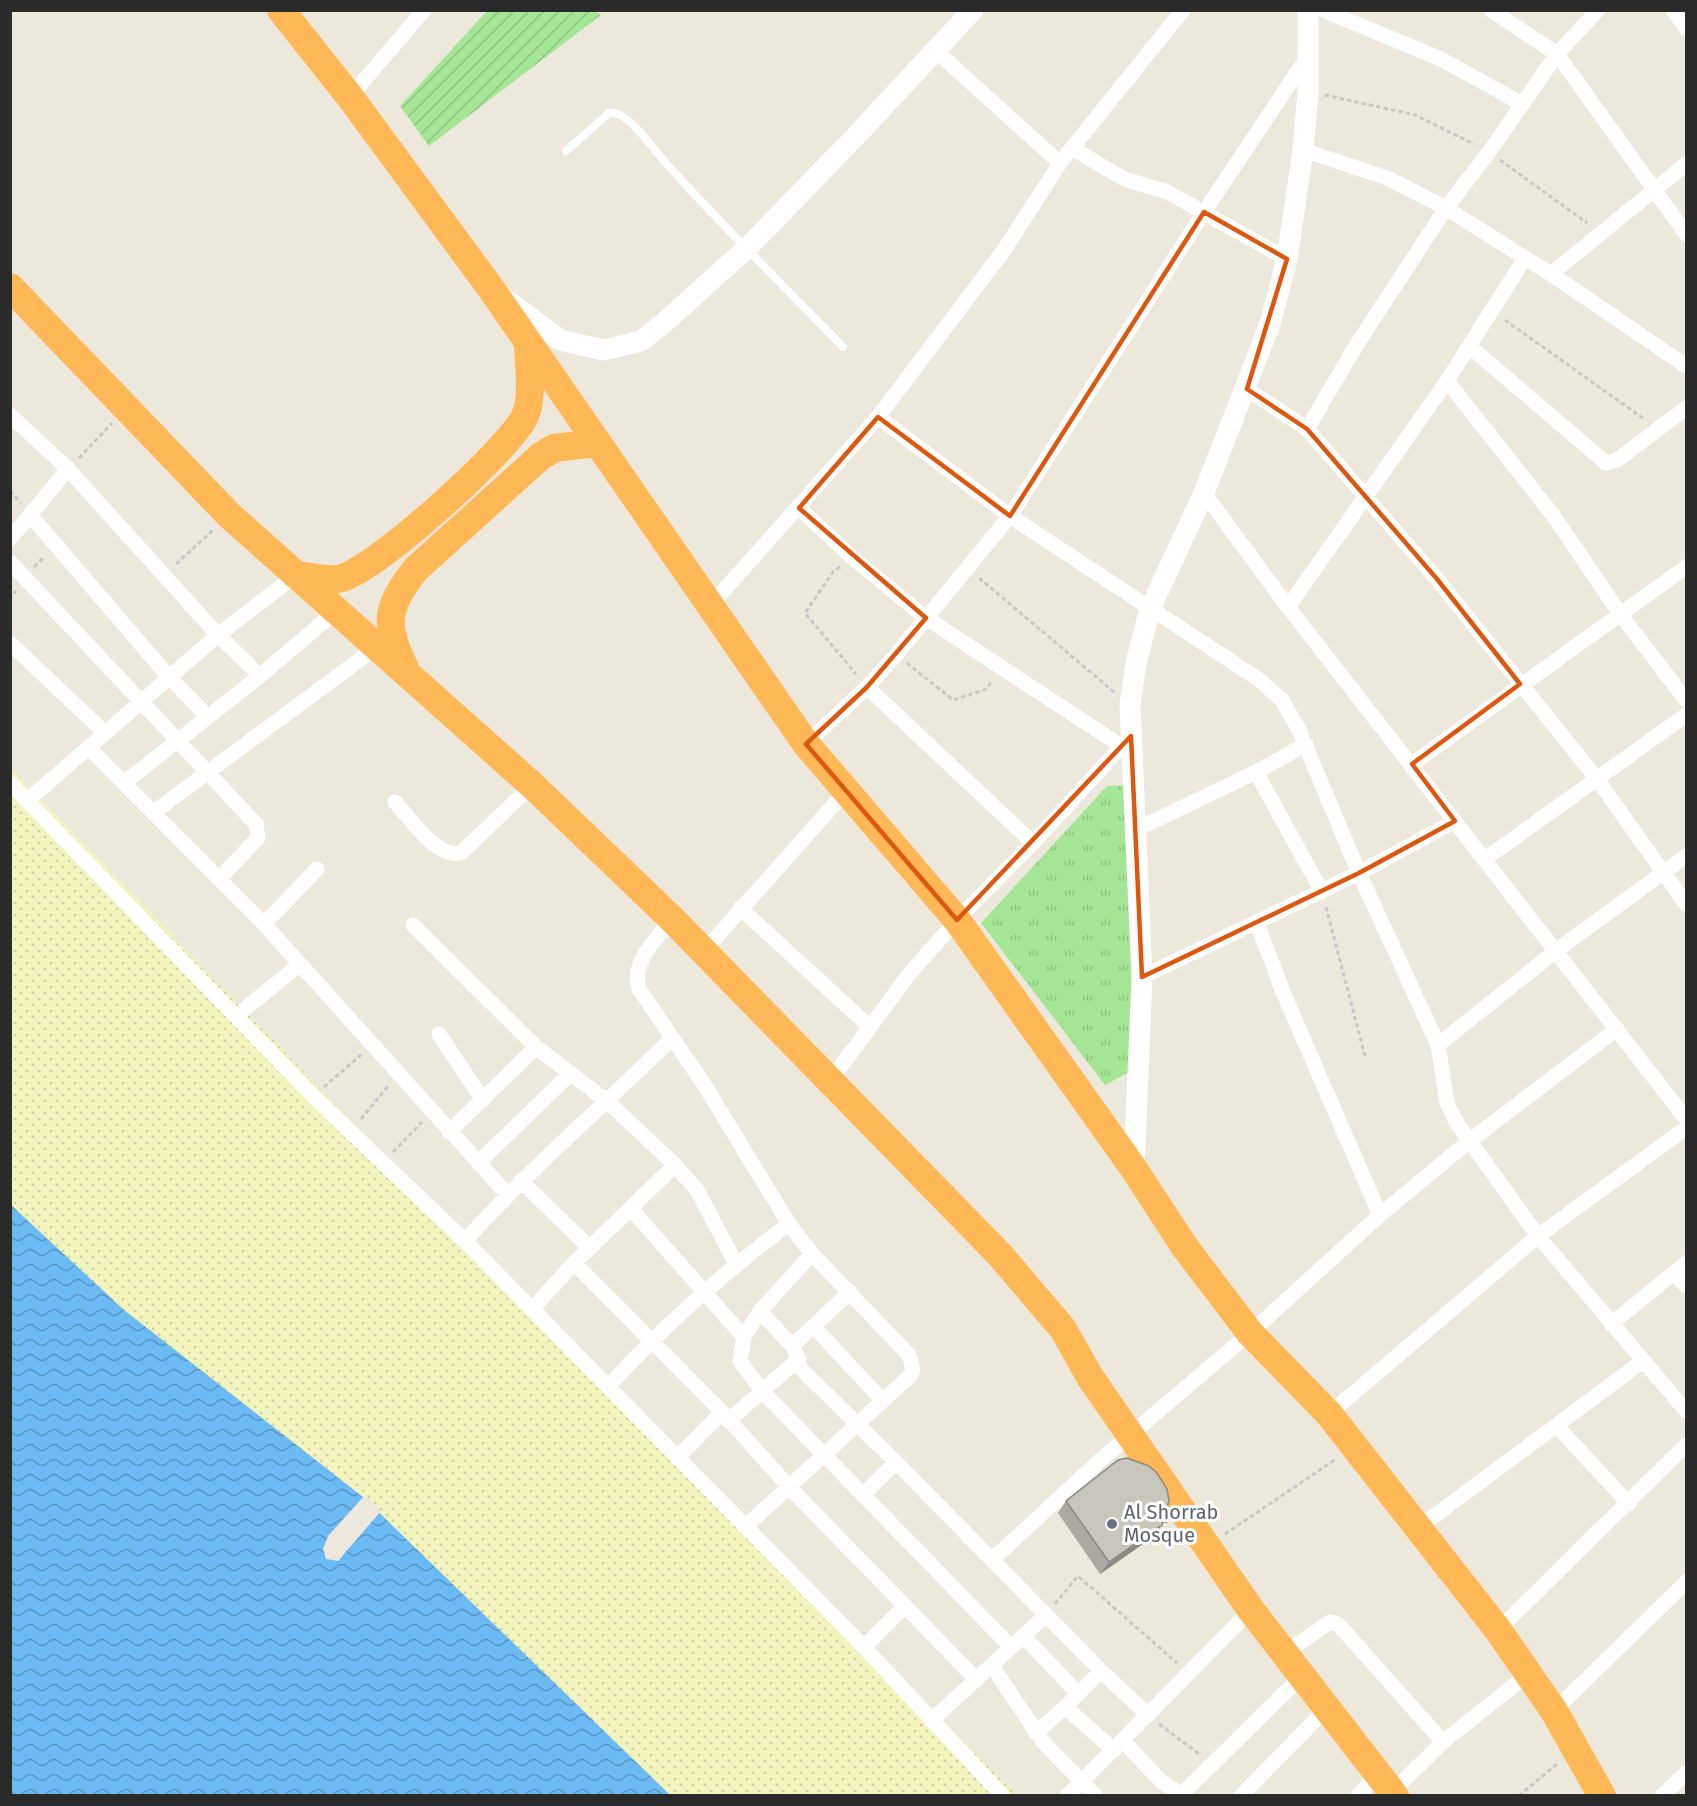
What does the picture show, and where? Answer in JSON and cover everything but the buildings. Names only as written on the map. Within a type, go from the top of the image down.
[{"type":"highway","points":[[281,10],[350,97],[492,290],[709,607],[806,744],[957,920],[1134,1169],[1184,1246],[1250,1333],[1329,1413],[1353,1447],[1498,1630],[1554,1712],[1602,1796]]},
{"type":"highway","points":[[10,287],[229,515],[532,785],[672,919],[952,1204],[1056,1321],[1130,1437],[1251,1610],[1389,1787]]},
{"type":"highway","points":[[296,575],[340,579],[369,565],[492,458],[524,418],[530,393],[528,343]]},
{"type":"highway","points":[[410,678],[391,640],[389,611],[400,588],[416,569],[541,456],[554,448],[596,442]]},
{"type":"street","points":[[350,97],[424,10]]},
{"type":"street","points":[[492,290],[560,340],[604,350],[641,341],[747,248],[973,10]]},
{"type":"street","points":[[709,607],[800,508],[878,417],[998,258],[1060,164],[1183,10]]},
{"type":"street","points":[[1134,1169],[1142,977],[1136,830],[1126,750],[1136,663],[1150,609],[1247,389],[1270,324],[1287,259],[1303,150],[1308,92],[1308,10]]},
{"type":"street","points":[[1323,10],[1441,58],[1522,104]]},
{"type":"street","points":[[1491,10],[1557,54],[1686,234]]},
{"type":"street","points":[[1307,429],[1357,344],[1446,208],[1489,152],[1557,54],[1598,10]]},
{"type":"street","points":[[1673,10],[1686,28]]},
{"type":"street","points":[[936,51],[1060,164]]},
{"type":"street","points":[[806,744],[867,687],[896,655],[1010,516],[1204,212],[1308,56]]},
{"type":"street","points":[[1072,148],[1124,178],[1167,192],[1287,259]]},
{"type":"street","points":[[1303,150],[1369,170],[1446,208],[1551,274],[1686,366]]},
{"type":"street","points":[[1551,274],[1686,164]]},
{"type":"street","points":[[1288,607],[1447,381],[1525,258]]},
{"type":"street","points":[[1468,346],[1603,462],[1609,464],[1686,408]]},
{"type":"street","points":[[1447,381],[1553,515],[1620,614],[1686,700]]},
{"type":"street","points":[[1247,389],[1307,429],[1437,579],[1597,779],[1686,904]]},
{"type":"street","points":[[10,415],[68,469],[166,574],[218,635],[260,676]]},
{"type":"street","points":[[878,417],[1010,516],[1278,694],[1306,744],[1359,873],[1438,1045],[1447,1102],[1468,1142],[1538,1236],[1686,1410]]},
{"type":"street","points":[[10,539],[68,469]]},
{"type":"street","points":[[1203,493],[1288,607],[1557,950],[1686,1119]]},
{"type":"street","points":[[800,508],[853,558],[926,618],[1126,750]]},
{"type":"street","points":[[31,516],[169,677],[208,717]]},
{"type":"street","points":[[10,562],[176,740],[209,771],[256,824],[259,832],[253,845],[219,879]]},
{"type":"street","points":[[1412,765],[1520,684],[1686,567]]},
{"type":"street","points":[[27,801],[218,635],[296,575]]},
{"type":"street","points":[[124,783],[260,676],[336,611]]},
{"type":"street","points":[[10,643],[105,733]]},
{"type":"street","points":[[154,812],[377,647]]},
{"type":"street","points":[[867,687],[1033,843]]},
{"type":"street","points":[[1485,859],[1686,715]]},
{"type":"street","points":[[1136,830],[1256,772],[1306,744]]},
{"type":"street","points":[[88,747],[264,924],[507,1194]]},
{"type":"street","points":[[830,1081],[910,973],[957,920],[1126,750]]},
{"type":"street","points":[[1256,772],[1322,892]]},
{"type":"street","points":[[10,783],[313,1096],[465,1241],[864,1647],[1003,1796]]},
{"type":"street","points":[[395,802],[439,850],[456,854],[462,852],[532,785]]},
{"type":"street","points":[[704,951],[847,790]]},
{"type":"street","points":[[1142,977],[1322,892],[1455,821]]},
{"type":"street","points":[[1438,1045],[1557,950],[1686,856]]},
{"type":"street","points":[[264,924],[317,869]]},
{"type":"street","points":[[740,908],[870,1028]]},
{"type":"street","points":[[672,919],[643,957],[636,977],[639,989],[671,1040],[705,1086],[789,1224],[812,1254],[850,1292],[912,1362],[911,1375],[745,1527]]},
{"type":"street","points":[[1257,923],[1287,1002],[1380,1215]]},
{"type":"street","points":[[413,925],[536,1047],[608,1102],[675,1165],[700,1196],[736,1264]]},
{"type":"street","points":[[236,1016],[299,965]]},
{"type":"street","points":[[992,1560],[1097,1463],[1250,1333],[1380,1215],[1468,1142],[1617,1029]]},
{"type":"street","points":[[439,1034],[483,1100]]},
{"type":"street","points":[[465,1241],[507,1194],[608,1102],[671,1040]]},
{"type":"street","points":[[449,1132],[536,1047]]},
{"type":"street","points":[[478,1163],[571,1073]]},
{"type":"street","points":[[1329,1413],[1538,1236],[1686,1128]]},
{"type":"street","points":[[532,1309],[574,1263],[675,1165]]},
{"type":"street","points":[[521,1181],[590,1248]]},
{"type":"street","points":[[631,1209],[744,1337]]},
{"type":"street","points":[[608,1387],[650,1341],[704,1291],[789,1224]]},
{"type":"street","points":[[812,1254],[760,1311],[744,1337],[740,1360],[762,1391],[823,1457],[864,1494],[1011,1647]]},
{"type":"street","points":[[574,1263],[977,1680]]},
{"type":"street","points":[[1611,1324],[1680,1268],[1686,1286]]},
{"type":"street","points":[[792,1346],[850,1292]]},
{"type":"street","points":[[677,1458],[725,1417],[762,1391],[800,1357],[760,1311]]},
{"type":"street","points":[[814,1327],[884,1401]]},
{"type":"street","points":[[1418,1528],[1643,1361]]},
{"type":"street","points":[[795,1363],[896,1462],[1045,1616],[1148,1715]]},
{"type":"street","points":[[1556,1425],[1629,1504]]},
{"type":"street","points":[[1498,1630],[1629,1504],[1686,1445]]},
{"type":"street","points":[[864,1494],[896,1462]]},
{"type":"street","points":[[1554,1712],[1686,1582]]},
{"type":"street","points":[[864,1647],[904,1607]]},
{"type":"street","points":[[1067,1796],[1148,1715],[1187,1672],[1251,1610]]},
{"type":"street","points":[[931,1721],[1045,1616]]},
{"type":"street","points":[[1286,1652],[1330,1622],[1338,1624],[1443,1742]]},
{"type":"street","points":[[1023,1636],[1079,1694]]},
{"type":"street","points":[[992,1666],[1036,1733],[1055,1757],[1096,1796]]},
{"type":"street","points":[[1036,1733],[1101,1671]]},
{"type":"street","points":[[1358,1796],[1389,1787],[1528,1674]]},
{"type":"street","points":[[1065,1707],[1182,1795],[1211,1763],[1303,1676]]},
{"type":"street","points":[[1241,1796],[1327,1708]]},
{"type":"street","points":[[1662,1796],[1686,1773]]},
{"type":"lane","points":[[566,151],[609,113],[615,112],[625,116],[747,248],[843,347]]},
{"type":"path","points":[[1308,92],[1415,115],[1489,152],[1600,233]]},
{"type":"path","points":[[1492,310],[1658,430]]},
{"type":"path","points":[[68,469],[126,409]]},
{"type":"path","points":[[166,574],[229,515]]},
{"type":"path","points":[[24,577],[57,545]]},
{"type":"path","points":[[853,558],[833,572],[805,613],[867,687]]},
{"type":"path","points":[[968,570],[1130,705]]},
{"type":"path","points":[[896,655],[953,700],[987,689],[999,668]]},
{"type":"path","points":[[1322,892],[1365,1056]]},
{"type":"path","points":[[313,1096],[372,1045]]},
{"type":"path","points":[[350,1132],[398,1075]]},
{"type":"path","points":[[383,1162],[431,1112]]},
{"type":"path","points":[[1206,1547],[1353,1447]]},
{"type":"path","points":[[1045,1616],[1078,1576],[1187,1672]]},
{"type":"path","points":[[1148,1715],[1211,1763]]},
{"type":"path","points":[[1520,1796],[1575,1748]]},
{"type":"highlighted area","points":[[1204,212],[1287,259],[1247,389],[1307,429],[1437,579],[1520,684],[1412,764],[1455,821],[1359,873],[1142,977],[1131,736],[957,920],[806,744],[867,687],[926,618],[799,508],[878,417],[1010,516]]},
{"type":"green space","points":[[487,11],[595,11],[601,15],[429,146],[400,106]]},
{"type":"green space","points":[[1129,785],[1139,1067],[1105,1085],[981,923],[1107,786]]},
{"type":"sand","points":[[10,767],[360,1130],[1017,1795],[447,1795],[11,1317]]},
{"type":"water","points":[[10,1204],[124,1310],[363,1497],[670,1795],[11,1795]]},
{"type":"pier","points":[[365,1495],[381,1511],[338,1561],[326,1559],[323,1549],[328,1536]]},
{"type":"place","name":"Al Shorrab Mosque","points":[[1112,1524]]}]
